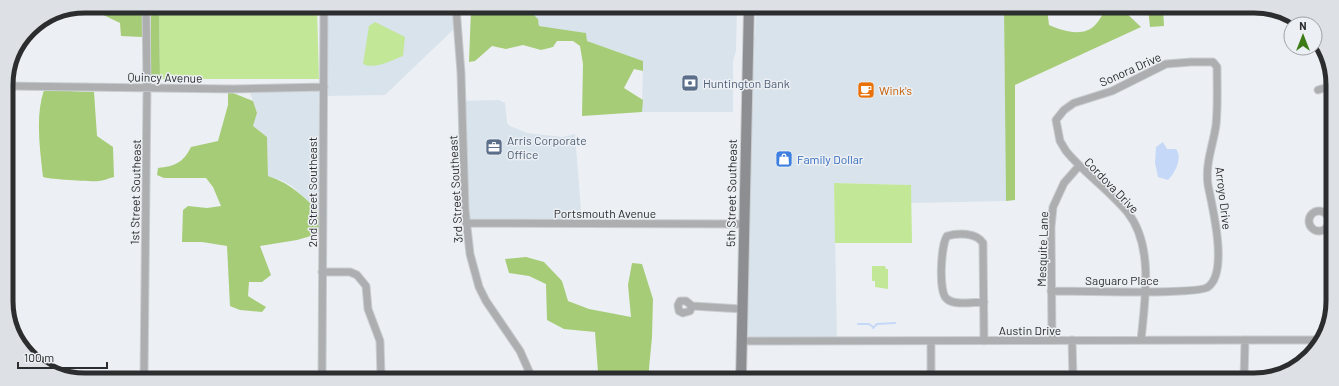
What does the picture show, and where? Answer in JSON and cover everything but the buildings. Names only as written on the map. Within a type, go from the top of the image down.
[{"type":"main road","name":"5th Street Southeast","points":[[741,373],[743,224],[749,13]]},
{"type":"street","name":"1st Street Southeast","points":[[144,373],[147,88],[146,13]]},
{"type":"street","name":"2nd Street Southeast","points":[[322,373],[324,13]]},
{"type":"street","name":"3rd Street Southeast","points":[[457,13],[459,30],[466,223],[470,254],[479,287],[490,308],[520,351],[530,373]]},
{"type":"street","name":"Sonora Drive","points":[[1056,120],[1064,110],[1074,103],[1112,91],[1166,64],[1213,62],[1218,68]]},
{"type":"street","name":"Arroyo Drive","points":[[1192,291],[1207,288],[1215,280],[1217,271],[1217,227],[1210,197],[1207,171],[1208,157],[1215,127],[1218,68]]},
{"type":"street","name":"Quincy Avenue","points":[[13,86],[260,89],[324,87]]},
{"type":"street","points":[[1318,90],[1326,88]]},
{"type":"street","name":"Cordova Drive","points":[[1056,120],[1063,146],[1079,166],[1127,213],[1137,229],[1142,244],[1144,259],[1145,291],[1141,340]]},
{"type":"street","name":"Mesquite Lane","points":[[1052,340],[1051,227],[1053,207],[1064,183],[1079,166]]},
{"type":"street","name":"Portsmouth Avenue","points":[[466,223],[743,224]]},
{"type":"street","points":[[984,302],[955,302],[947,300],[943,294],[941,256],[943,241],[947,236],[974,235],[980,238],[983,243],[984,302],[984,341]]},
{"type":"street","points":[[322,272],[350,272],[357,275],[366,286],[368,309],[380,341],[381,373]]},
{"type":"street","name":"Saguaro Place","points":[[1052,291],[1192,291]]},
{"type":"street","points":[[692,306],[742,309]]},
{"type":"street","points":[[1072,340],[1072,373]]},
{"type":"street","points":[[1244,373],[1245,340]]},
{"type":"street","name":"Austin Drive","points":[[741,342],[1315,340]]},
{"type":"street","points":[[931,341],[931,373]]},
{"type":"shaded area","points":[[327,13],[455,13],[456,27],[385,95],[327,96]]},
{"type":"shaded area","points":[[532,13],[737,13],[736,51],[733,61],[733,112],[642,112],[643,61],[587,41],[586,33],[539,26],[538,19]]},
{"type":"shaded area","points":[[756,13],[1004,13],[1006,201],[911,203],[911,185],[834,183],[837,341],[741,341],[748,36],[755,36]]},
{"type":"shaded area","points":[[324,87],[323,206],[312,205],[292,186],[268,176],[267,137],[253,126],[257,113],[249,89]]},
{"type":"shaded area","points":[[499,100],[505,103],[507,123],[510,126],[527,133],[563,137],[575,134],[582,224],[466,223],[462,101]]},
{"type":"green space","points":[[99,13],[143,13],[142,37],[121,36],[120,23]]},
{"type":"green space","points":[[151,13],[159,13],[160,79],[150,78]]},
{"type":"green space","points":[[159,13],[317,13],[319,79],[160,79]]},
{"type":"green space","points":[[471,13],[532,13],[538,19],[539,26],[586,33],[587,41],[643,61],[643,71],[634,69],[624,88],[643,100],[642,112],[582,116],[583,64],[580,46],[573,41],[557,41],[553,47],[541,50],[523,45],[506,49],[492,46],[475,61],[469,62]]},
{"type":"green space","points":[[1004,13],[1048,13],[1049,25],[1067,31],[1080,32],[1086,31],[1096,24],[1103,13],[1126,13],[1141,27],[1015,85],[1015,200],[1006,201]]},
{"type":"green space","points":[[1149,13],[1163,13],[1164,26],[1150,27]]},
{"type":"green space","points":[[375,22],[405,37],[403,56],[383,64],[368,66],[363,64],[369,26]]},
{"type":"green space","points":[[44,90],[94,92],[97,136],[113,147],[114,177],[102,181],[80,181],[43,177],[39,122],[41,100]]},
{"type":"green space","points":[[228,91],[253,101],[257,113],[253,126],[267,137],[268,176],[277,179],[298,192],[323,217],[318,234],[297,240],[260,246],[271,275],[262,282],[249,282],[248,296],[266,307],[262,312],[240,310],[230,306],[227,246],[202,242],[182,242],[183,210],[188,206],[207,208],[221,206],[213,187],[206,178],[164,178],[157,175],[158,168],[178,163],[185,157],[191,147],[218,141],[228,105]]},
{"type":"green space","points":[[834,183],[911,185],[912,243],[835,243]]},
{"type":"green space","points":[[526,257],[544,262],[562,281],[568,301],[589,309],[631,317],[628,285],[632,263],[642,264],[653,299],[652,337],[649,373],[598,372],[595,332],[564,329],[547,320],[546,284],[529,276],[509,273],[505,259]]},
{"type":"green space","points":[[872,266],[885,266],[886,269],[888,269],[888,289],[875,287],[875,281],[872,281]]},
{"type":"water","points":[[1163,142],[1167,149],[1176,149],[1179,157],[1177,165],[1168,180],[1158,177],[1155,163],[1156,147]]},
{"type":"waterway","points":[[873,328],[877,324],[895,323]]},
{"type":"waterway","points":[[858,324],[869,324],[873,327]]},
{"type":"place","name":"Huntington Bank","points":[[690,83]]},
{"type":"place","name":"Wink's","points":[[866,90]]},
{"type":"place","name":"Arris Corporate Office","points":[[494,147]]},
{"type":"place","name":"Family Dollar","points":[[784,159]]}]
